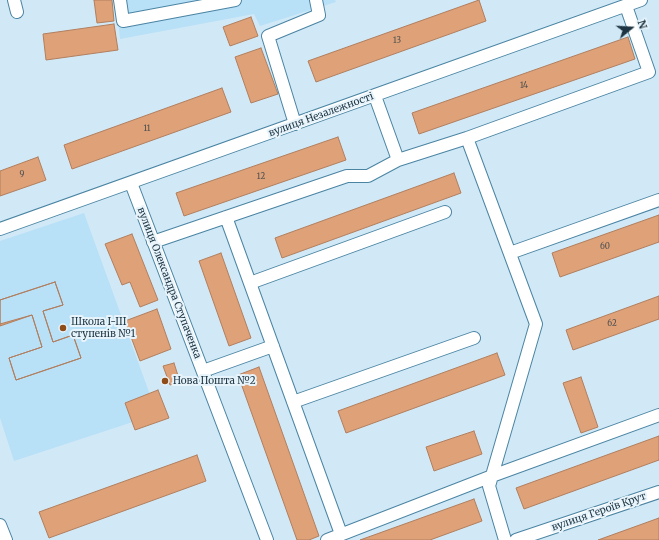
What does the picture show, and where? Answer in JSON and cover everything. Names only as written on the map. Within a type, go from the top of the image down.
[{"type":"street","points":[[14,0],[17,12]]},
{"type":"street","points":[[120,0],[122,21],[235,0]]},
{"type":"street","points":[[295,124],[268,36],[319,15],[316,0]]},
{"type":"street","name":"вулиця Незалежності","points":[[0,229],[641,0]]},
{"type":"street","points":[[153,242],[347,176],[368,176],[398,160],[467,138],[649,72],[626,6]]},
{"type":"street","points":[[375,96],[398,160]]},
{"type":"street","points":[[467,138],[536,324],[489,486],[504,540]]},
{"type":"street","name":"вулиця Олександра Ступаченка","points":[[131,183],[267,540]]},
{"type":"street","points":[[510,253],[659,200]]},
{"type":"street","points":[[250,283],[445,212]]},
{"type":"street","points":[[226,217],[341,534]]},
{"type":"street","points":[[293,402],[474,338]]},
{"type":"street","points":[[203,371],[273,346]]},
{"type":"street","points":[[327,540],[492,476],[659,415]]},
{"type":"street","name":"вулиця Героїв Крут","points":[[516,540],[659,492]]},
{"type":"street","points":[[0,525],[6,540]]},
{"type":"shaded area","points":[[116,0],[335,0],[336,2],[260,26],[254,14],[120,39]]},
{"type":"shaded area","name":"Школа І-ІІІ ступенів №1","points":[[84,213],[157,414],[14,461],[0,418],[0,241]]},
{"type":"building","points":[[94,0],[112,0],[114,21],[97,23]]},
{"type":"building","points":[[479,0],[486,21],[316,82],[308,61]]},
{"type":"building","points":[[251,17],[258,36],[230,46],[223,27]]},
{"type":"building","points":[[114,24],[118,50],[46,60],[43,34]]},
{"type":"building","points":[[628,37],[635,59],[419,134],[412,113]]},
{"type":"building","points":[[261,48],[278,94],[251,103],[235,57]]},
{"type":"building","points":[[222,88],[231,112],[72,169],[64,145]]},
{"type":"building","points":[[338,137],[346,160],[184,216],[176,193]]},
{"type":"building","points":[[38,157],[46,180],[0,196],[0,171]]},
{"type":"building","points":[[454,173],[461,193],[282,258],[275,238]]},
{"type":"building","points":[[659,215],[659,242],[560,277],[552,253]]},
{"type":"building","points":[[132,234],[158,300],[140,307],[130,282],[122,285],[105,244]]},
{"type":"building","points":[[221,253],[251,338],[229,346],[199,261]]},
{"type":"building","points":[[55,282],[63,305],[43,311],[53,342],[73,335],[81,358],[16,380],[9,358],[42,347],[32,315],[0,326],[0,300]]},
{"type":"building","points":[[55,282],[63,305],[43,311],[53,342],[73,335],[81,358],[16,380],[9,358],[42,347],[32,315],[0,324],[0,300]]},
{"type":"building","points":[[659,296],[659,319],[573,350],[566,330]]},
{"type":"building","points":[[157,309],[171,349],[140,361],[125,321]]},
{"type":"building","points":[[497,353],[505,375],[346,433],[338,411]]},
{"type":"building","points":[[174,363],[180,382],[170,385],[163,366]]},
{"type":"building","points":[[259,367],[319,536],[309,540],[297,540],[238,375]]},
{"type":"building","points":[[581,377],[598,427],[581,433],[563,383]]},
{"type":"building","points":[[158,390],[169,418],[135,430],[125,403]]},
{"type":"building","points":[[474,431],[482,454],[434,471],[426,447]]},
{"type":"building","points":[[659,436],[659,460],[524,509],[516,488]]},
{"type":"building","points":[[197,455],[206,481],[49,538],[39,512]]},
{"type":"building","points":[[474,499],[482,521],[430,540],[360,540]]},
{"type":"building","points":[[659,518],[659,540],[598,540]]},
{"type":"place","name":"Школа І-ІІІ ступенів №1","points":[[63,328]]},
{"type":"place","name":"Нова Пошта №2","points":[[165,381]]}]
